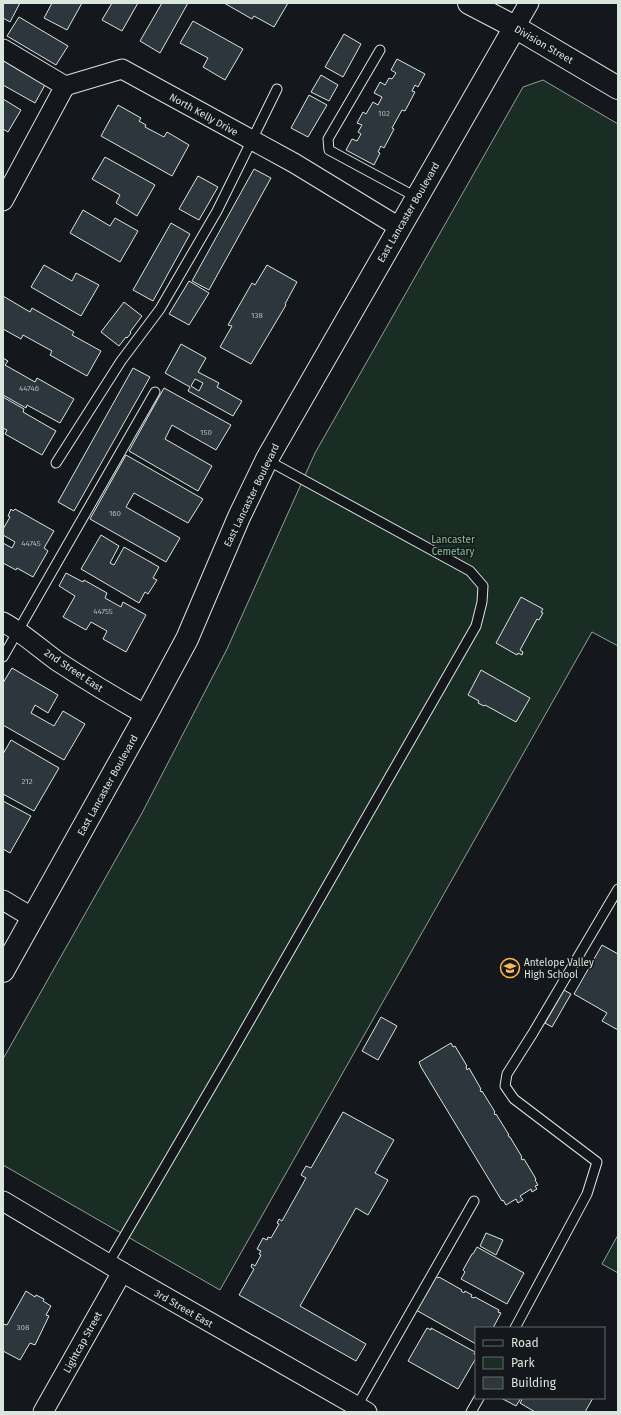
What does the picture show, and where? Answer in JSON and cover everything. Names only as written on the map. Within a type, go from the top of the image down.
[{"type":"main road","name":"Division Street","points":[[469,3],[515,27],[618,88]]},
{"type":"main road","name":"East Lancaster Boulevard","points":[[3,971],[146,715],[186,639],[239,517],[267,459],[416,197],[515,27]]},
{"type":"street","points":[[515,27],[529,3]]},
{"type":"street","points":[[3,49],[65,86],[3,201]]},
{"type":"street","name":"North Kelly Drive","points":[[65,86],[122,69],[294,163],[399,227]]},
{"type":"street","name":"2nd Street East","points":[[11,626],[56,660],[146,715]]},
{"type":"street","points":[[3,900],[33,918]]},
{"type":"street","name":"3rd Street East","points":[[3,1201],[115,1268],[362,1409]]},
{"type":"street","name":"Lightcap Street","points":[[43,1412],[115,1268]]},
{"type":"lane","points":[[380,50],[328,139],[329,150],[416,197]]},
{"type":"lane","points":[[56,463],[121,361],[160,309],[217,211],[278,89]]},
{"type":"lane","points":[[3,657],[11,626],[155,392]]},
{"type":"lane","points":[[115,1268],[233,1050],[476,626],[482,602],[483,586],[470,571],[267,459]]},
{"type":"lane","points":[[516,1327],[588,1194],[597,1162],[514,1099],[505,1086],[507,1074],[533,1033],[618,889]]},
{"type":"lane","points":[[362,1409],[474,1201]]},
{"type":"lane","points":[[471,1412],[478,1399]]},
{"type":"green space","name":"Lancaster Cemetary","points":[[543,80],[618,124],[618,646],[592,632],[220,1290],[3,1165],[3,1059],[142,813],[227,649],[315,453],[523,87]]},
{"type":"green space","points":[[618,1235],[618,1273],[602,1264]]},
{"type":"building","points":[[3,3],[20,3],[10,22],[3,18]]},
{"type":"building","points":[[52,3],[82,3],[67,30],[44,18]]},
{"type":"building","points":[[112,3],[138,3],[122,31],[102,20]]},
{"type":"building","points":[[162,3],[188,3],[160,53],[140,41]]},
{"type":"building","points":[[224,3],[288,3],[274,27],[254,16],[252,19]]},
{"type":"building","points":[[19,17],[68,46],[56,65],[7,36]]},
{"type":"building","points":[[193,21],[243,49],[225,80],[203,67],[208,58],[180,43]]},
{"type":"building","points":[[344,34],[361,44],[343,77],[325,67]]},
{"type":"building","points":[[3,58],[46,83],[35,103],[3,85]]},
{"type":"building","points":[[397,59],[425,74],[418,87],[415,85],[412,91],[415,92],[405,111],[402,110],[392,128],[394,129],[384,148],[381,146],[378,152],[380,153],[374,165],[346,150],[352,139],[357,141],[361,134],[358,132],[362,125],[357,123],[363,112],[366,114],[373,102],[378,105],[382,97],[374,93],[380,82],[385,85],[389,78],[392,79],[396,73],[391,70]]},
{"type":"building","points":[[321,75],[338,85],[329,101],[311,92]]},
{"type":"building","points":[[309,95],[327,105],[308,137],[291,128]]},
{"type":"building","points":[[3,99],[21,110],[8,132],[3,129]]},
{"type":"building","points":[[118,105],[141,118],[139,121],[146,125],[145,127],[164,137],[167,132],[189,145],[172,176],[101,136]]},
{"type":"building","points":[[105,157],[155,185],[137,216],[116,203],[120,195],[92,179]]},
{"type":"building","points":[[254,169],[271,178],[209,290],[192,281]]},
{"type":"building","points":[[198,176],[218,187],[199,220],[179,209]]},
{"type":"building","points":[[83,210],[110,226],[115,218],[138,231],[120,262],[70,233]]},
{"type":"building","points":[[171,223],[190,234],[153,301],[133,290]]},
{"type":"building","points":[[44,265],[72,281],[76,273],[99,285],[81,316],[31,287]]},
{"type":"building","points":[[267,265],[297,282],[285,304],[286,305],[251,364],[220,347],[232,326],[228,325],[252,283],[255,285]]},
{"type":"building","points":[[189,281],[209,293],[189,325],[169,314]]},
{"type":"building","points":[[3,296],[30,312],[32,308],[74,332],[72,335],[101,351],[87,376],[50,355],[52,351],[23,335],[21,339],[3,329]]},
{"type":"building","points":[[124,302],[142,316],[130,332],[131,333],[119,346],[101,332]]},
{"type":"building","points":[[181,344],[206,358],[198,372],[219,383],[217,387],[242,401],[233,416],[188,391],[190,387],[165,373]],"holes":[[[195,379],[203,383],[199,391],[191,386]]]},
{"type":"building","points":[[3,358],[8,361],[5,365],[35,382],[37,378],[74,399],[60,423],[27,405],[26,408],[3,395]]},
{"type":"building","points":[[133,368],[150,377],[74,511],[58,502]]},
{"type":"building","points":[[164,388],[231,425],[216,450],[172,425],[165,439],[212,466],[198,491],[129,451]]},
{"type":"building","points":[[3,397],[24,409],[23,412],[56,431],[42,455],[5,434],[7,430],[3,428]]},
{"type":"building","points":[[126,455],[203,499],[188,523],[134,493],[126,507],[180,538],[166,562],[90,519]]},
{"type":"building","points":[[11,509],[13,511],[15,509],[54,531],[44,548],[48,551],[33,577],[17,568],[16,570],[3,563],[3,543],[12,548],[15,542],[3,535],[3,529],[10,517],[8,516]]},
{"type":"building","points":[[101,535],[119,546],[110,563],[114,565],[124,547],[159,567],[153,578],[157,580],[148,594],[145,592],[139,603],[81,569]]},
{"type":"building","points":[[66,573],[83,582],[84,580],[107,593],[105,598],[121,607],[123,602],[146,615],[126,652],[103,639],[107,631],[91,622],[86,630],[63,617],[75,596],[59,586]]},
{"type":"building","points":[[521,597],[543,609],[541,612],[543,613],[539,620],[537,619],[520,650],[523,652],[522,655],[518,653],[517,655],[496,643]]},
{"type":"building","points":[[12,668],[58,695],[48,713],[35,705],[31,713],[54,726],[63,711],[85,724],[64,760],[3,725],[3,683]]},
{"type":"building","points":[[481,670],[530,698],[516,722],[485,705],[484,706],[478,703],[479,701],[468,695]]},
{"type":"building","points":[[11,740],[59,768],[34,811],[3,794],[3,754]]},
{"type":"building","points":[[3,801],[31,816],[10,853],[3,849]]},
{"type":"building","points":[[602,945],[618,954],[618,1030],[602,1021],[607,1013],[574,994]]},
{"type":"building","points":[[564,990],[571,994],[552,1027],[545,1023]]},
{"type":"building","points":[[381,1017],[397,1026],[378,1060],[362,1051]]},
{"type":"building","points":[[451,1043],[453,1047],[455,1046],[467,1066],[467,1070],[469,1068],[481,1089],[481,1092],[482,1091],[495,1112],[495,1115],[496,1114],[509,1135],[522,1157],[522,1160],[524,1159],[536,1179],[535,1180],[538,1185],[535,1186],[537,1189],[532,1192],[531,1189],[520,1196],[523,1200],[518,1203],[516,1199],[506,1205],[503,1200],[502,1201],[421,1067],[419,1062]]},
{"type":"building","points":[[343,1112],[394,1140],[375,1173],[388,1180],[368,1215],[356,1208],[300,1306],[366,1344],[356,1361],[239,1295],[254,1269],[251,1267],[252,1264],[255,1266],[261,1255],[259,1254],[261,1251],[257,1249],[263,1238],[267,1240],[268,1237],[271,1238],[279,1224],[277,1223],[279,1219],[282,1221],[306,1178],[301,1175],[306,1166],[311,1168]]},
{"type":"building","points":[[486,1233],[503,1240],[496,1255],[480,1246]]},
{"type":"building","points":[[477,1247],[524,1273],[507,1304],[461,1279],[465,1272],[463,1270]]},
{"type":"building","points":[[435,1276],[462,1290],[461,1291],[464,1293],[465,1291],[472,1295],[471,1297],[475,1297],[499,1310],[498,1312],[501,1313],[494,1327],[475,1327],[475,1343],[416,1310]]},
{"type":"building","points":[[26,1291],[35,1297],[36,1295],[44,1299],[43,1301],[51,1306],[46,1315],[49,1316],[35,1345],[30,1343],[20,1360],[3,1351],[3,1324],[7,1325]]},
{"type":"building","points":[[427,1328],[431,1330],[431,1328],[475,1352],[475,1360],[458,1389],[408,1361]]},
{"type":"building","points":[[503,1399],[520,1399],[516,1406]]},
{"type":"building","points":[[522,1399],[592,1399],[585,1412],[535,1412],[520,1403]]},
{"type":"place","name":"Antelope Valley High School","points":[[510,968]]}]
